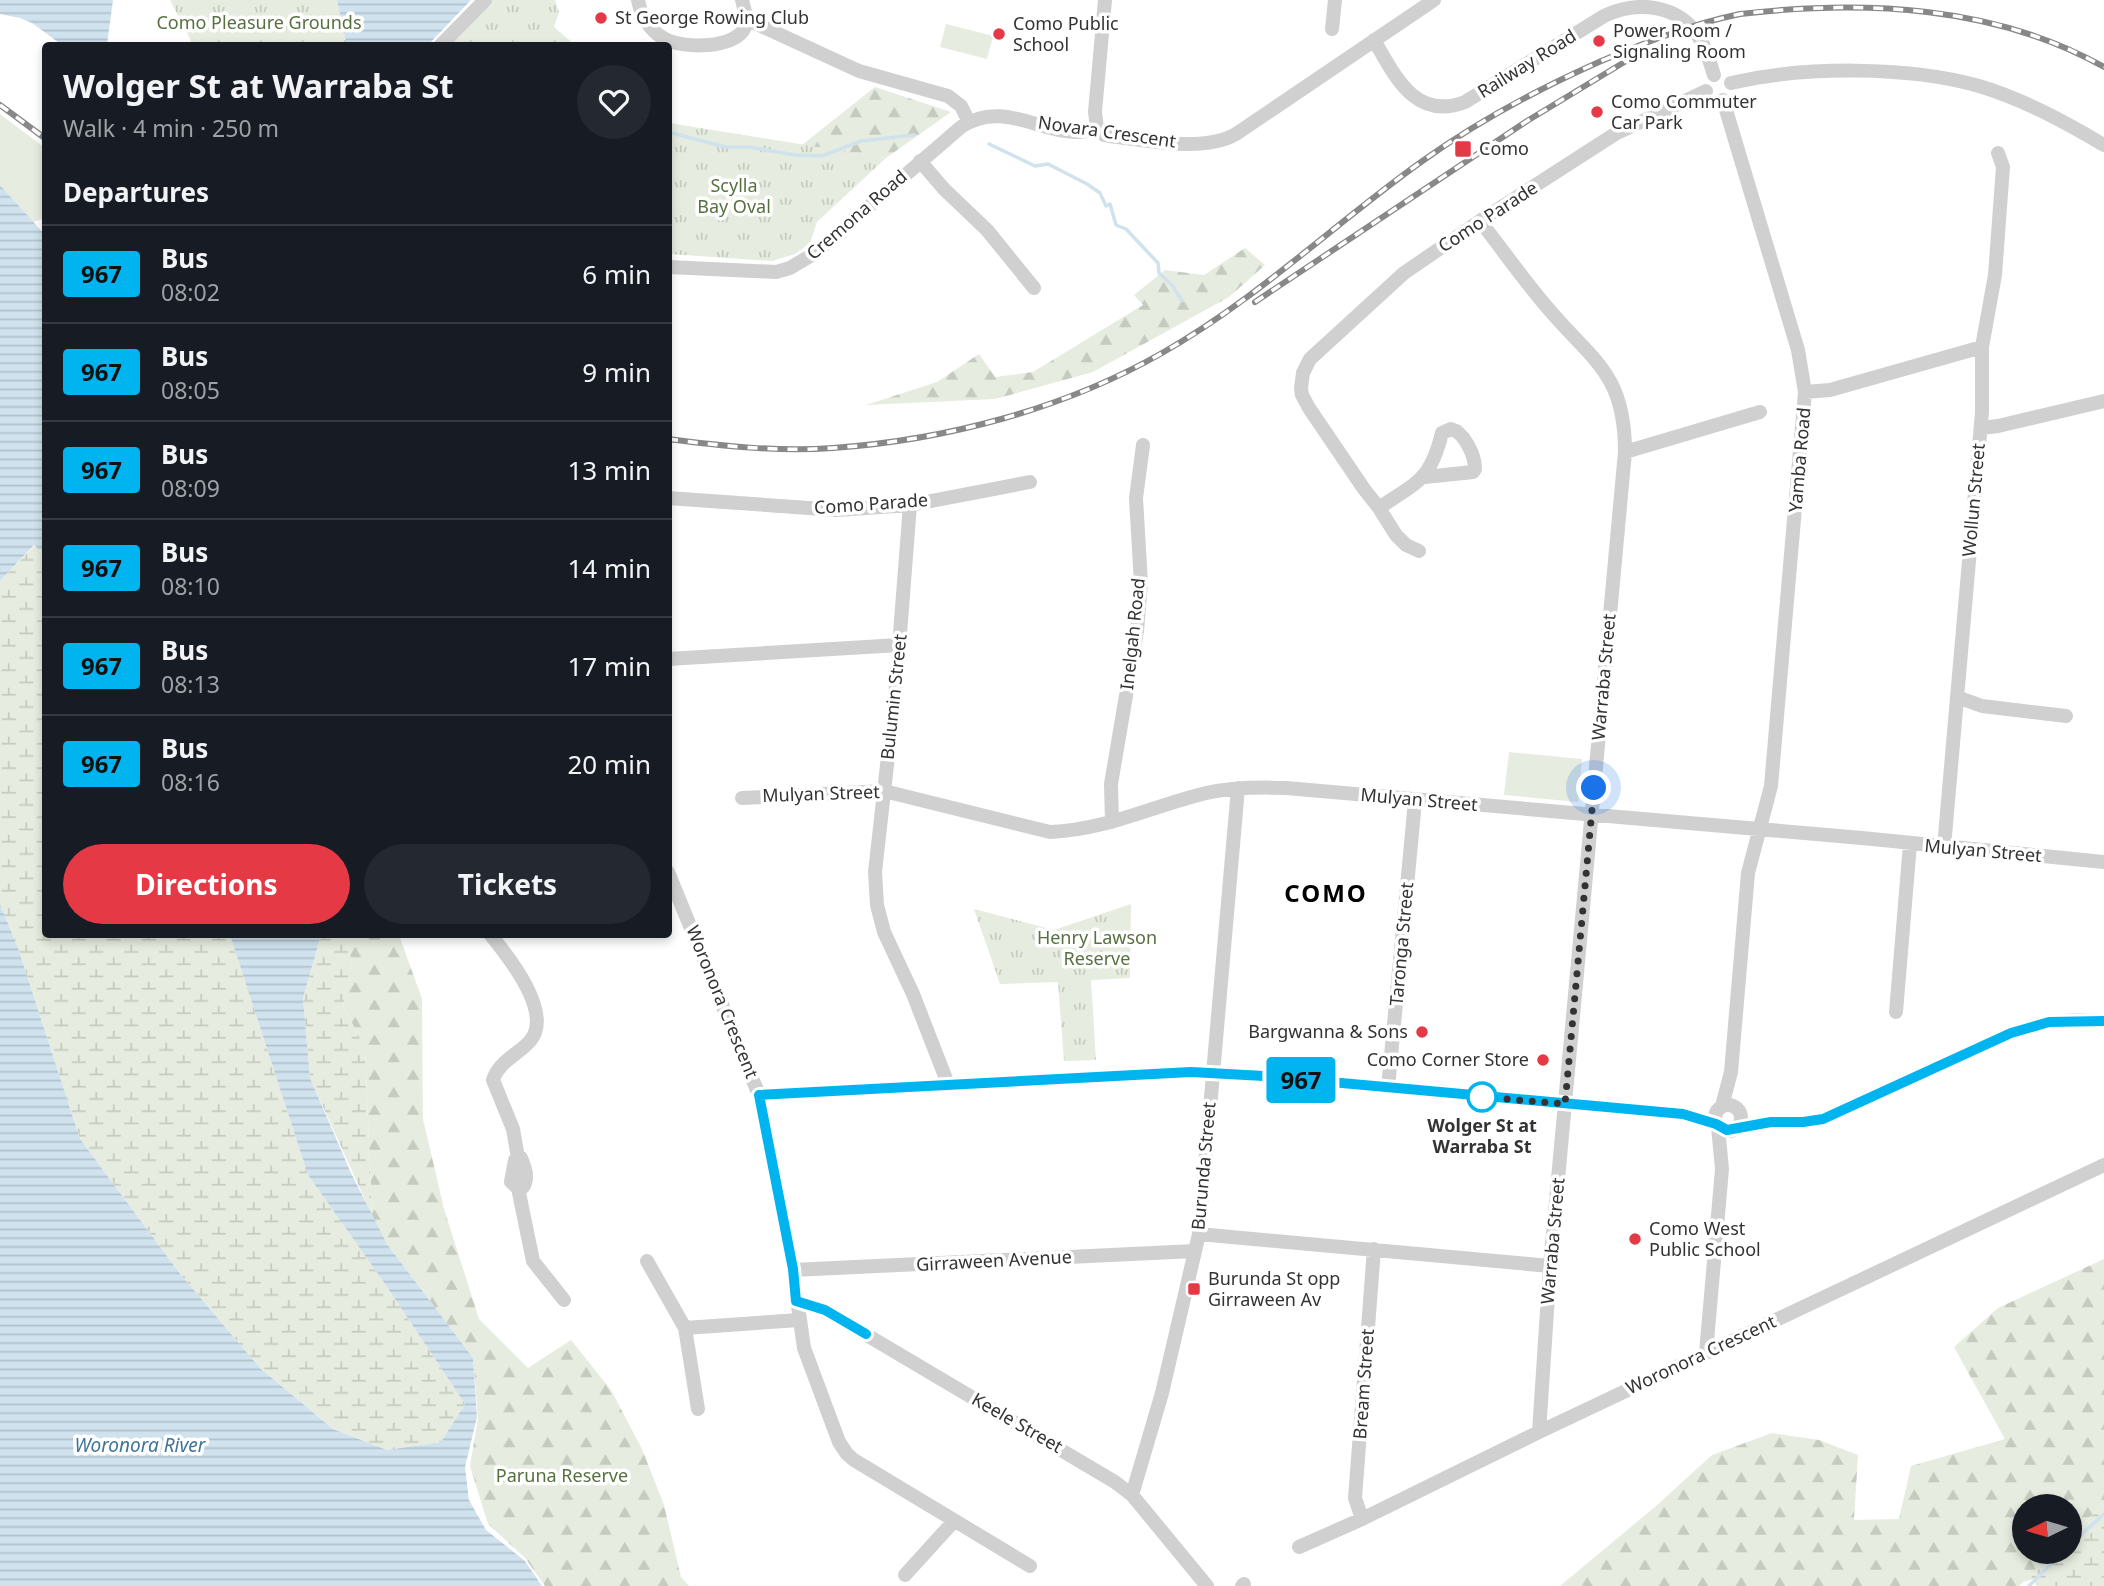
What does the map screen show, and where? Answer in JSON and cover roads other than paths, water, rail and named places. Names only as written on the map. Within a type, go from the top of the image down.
[{"type":"street","points":[[444,42],[485,0]]},
{"type":"street","points":[[638,0],[644,18],[656,33],[676,44],[694,46],[724,42],[741,33],[746,19],[742,0]]},
{"type":"street","points":[[1097,128],[1095,112],[1105,0]]},
{"type":"street","points":[[1332,29],[1335,0]]},
{"type":"street","name":"Novara Crescent","points":[[969,122],[998,116],[1076,132],[1097,128],[1109,136],[1196,144],[1219,142],[1236,134],[1434,0]]},
{"type":"street","name":"Railway Road","points":[[1374,40],[1401,83],[1413,96],[1428,105],[1446,107],[1465,102],[1615,11],[1637,6],[1650,7],[1674,14],[1693,29],[1705,50],[1714,75]]},
{"type":"street","points":[[746,19],[859,71],[956,100],[969,122],[920,161],[944,189],[987,230],[1034,288]]},
{"type":"street","points":[[1731,82],[1780,75],[1846,71],[1883,71],[1949,79],[1980,86],[2021,102],[2104,145]]},
{"type":"street","points":[[1714,75],[1726,76],[1731,82],[1731,91],[1723,100],[1715,100],[1706,90],[1706,83],[1714,75]]},
{"type":"street","name":"Como Parade","points":[[1379,508],[1302,395],[1301,380],[1310,359],[1383,291],[1480,221],[1628,126],[1706,90]]},
{"type":"street","name":"Yamba Road","points":[[1723,100],[1798,350],[1805,392],[1771,786],[1748,873],[1731,1072],[1731,1115]]},
{"type":"street","name":"Wollun Street","points":[[1944,847],[1981,428],[1982,347],[1996,275],[2003,167],[1998,153]]},
{"type":"street","name":"Cremona Road","points":[[672,267],[763,272],[790,268],[815,253],[920,161]]},
{"type":"street","name":"Warraba Street","points":[[1480,221],[1547,307],[1604,369],[1622,409],[1625,452],[1550,1266],[1539,1432]]},
{"type":"street","points":[[1805,392],[1830,390],[1982,347]]},
{"type":"street","points":[[1981,428],[2104,401]]},
{"type":"street","points":[[1625,452],[1760,412]]},
{"type":"street","name":"Inelgah Road","points":[[1111,822],[1111,784],[1130,676],[1141,583],[1136,498],[1143,445]]},
{"type":"street","points":[[1419,551],[1400,541],[1379,508],[1424,477]]},
{"type":"street","name":"Como Parade","points":[[672,498],[837,510],[910,505],[1030,482]]},
{"type":"street","name":"Bulumin Street","points":[[910,505],[899,645],[875,872],[877,905],[884,932],[913,994],[948,1084]]},
{"type":"street","points":[[672,659],[899,645]]},
{"type":"street","points":[[1957,697],[1982,706],[2066,716]]},
{"type":"street","name":"Mulyan Street","points":[[742,798],[884,790],[1050,832],[1076,831],[1205,793],[1238,788],[1286,788],[2104,862]]},
{"type":"street","name":"Burunda Street","points":[[1132,1495],[1162,1393],[1199,1234],[1238,788]]},
{"type":"street","name":"Taronga Street","points":[[1388,1088],[1415,801]]},
{"type":"street","points":[[1896,1012],[1910,844]]},
{"type":"street","name":"Woronora Crescent","points":[[672,882],[759,1095],[793,1269],[799,1320],[811,1371],[846,1454],[1030,1566]]},
{"type":"street","points":[[493,938],[524,983],[535,1008],[537,1019],[533,1038],[503,1064],[493,1080],[513,1129],[518,1158],[521,1158],[526,1175],[526,1183],[518,1188],[533,1261],[564,1300]]},
{"type":"street","points":[[1722,1169],[1716,1114],[1771,1122],[1823,1119],[2031,1026],[2064,1021],[2104,1021]]},
{"type":"street","points":[[759,1095],[1135,1074],[1212,1073],[1683,1114],[1731,1115]]},
{"type":"street","points":[[1683,1114],[1717,1125]]},
{"type":"street","points":[[1706,1353],[1722,1169],[1731,1115]]},
{"type":"street","name":"Woronora Crescent","points":[[1299,1547],[2104,1165]]},
{"type":"street","points":[[1199,1234],[1550,1266]]},
{"type":"street","name":"Bream Street","points":[[1362,1519],[1355,1498],[1374,1249]]},
{"type":"street","name":"Girraween Avenue","points":[[793,1269],[1195,1251]]},
{"type":"street","points":[[647,1261],[685,1328],[698,1409]]},
{"type":"street","name":"Keele Street","points":[[796,1301],[812,1305],[838,1318],[1075,1457],[1132,1495],[1207,1586]]},
{"type":"street","points":[[685,1328],[799,1320]]},
{"type":"street","points":[[905,1575],[954,1521]]},
{"type":"water","points":[[0,0],[113,0],[107,42],[58,42],[32,23],[0,14]]},
{"type":"water","points":[[337,0],[471,0],[431,42],[346,42]]},
{"type":"water","points":[[0,185],[42,232],[42,551],[34,545],[0,581]]},
{"type":"water","name":"Woronora River","points":[[0,904],[18,948],[80,1139],[181,1275],[261,1369],[333,1429],[387,1450],[441,1442],[465,1404],[308,1175],[231,938],[320,938],[303,998],[310,1078],[351,1173],[387,1244],[473,1358],[477,1417],[465,1467],[469,1500],[486,1530],[525,1561],[542,1586],[0,1586]]},
{"type":"waterway","points":[[672,133],[726,147],[749,147],[795,155],[822,156],[861,141],[914,135]]},
{"type":"waterway","points":[[989,144],[1035,166],[1048,164],[1100,193],[1106,206],[1110,204],[1116,225],[1126,229],[1158,263],[1159,273],[1172,285],[1182,301]]},
{"type":"waterway","points":[[2082,1534],[2104,1514]]},
{"type":"waterway","points":[[2029,1586],[2051,1564]]},
{"type":"railway","points":[[672,439],[771,449],[876,444],[961,429],[1045,406],[1085,390],[1162,353],[1230,310],[1421,162],[1485,120],[1599,62],[1668,35],[1722,18],[1740,14],[1833,8],[1927,12],[1973,19],[2018,31],[2062,46],[2104,67]]},
{"type":"railway","points":[[1255,302],[1527,121],[1631,58]]},
{"type":"railway","points":[[0,105],[42,136]]},
{"type":"place","name":"St George Rowing Club","points":[[601,18]]},
{"type":"place","name":"Como Public School","points":[[999,34]]},
{"type":"place","name":"Power Room / Signaling Room","points":[[1599,41]]},
{"type":"place","name":"Como Commuter Car Park","points":[[1597,112]]},
{"type":"place","name":"Como","points":[[1463,149]]},
{"type":"place","name":"Bargwanna & Sons","points":[[1422,1032]]},
{"type":"place","name":"Como Corner Store","points":[[1543,1060]]},
{"type":"place","name":"Wolger St at Warraba St","points":[[1482,1097]]},
{"type":"place","name":"Como West Public School","points":[[1635,1239]]},
{"type":"place","name":"Burunda St opp Girraween Av","points":[[1194,1289]]},
{"type":"district","name":"COMO","points":[[1326,894]]},
{"type":"park label","name":"Como Pleasure Grounds","points":[[259,23]]},
{"type":"park label","name":"Scylla Bay Oval","points":[[734,196]]},
{"type":"park label","name":"Henry Lawson Reserve","points":[[1097,948]]},
{"type":"park label","name":"Paruna Reserve","points":[[562,1476]]}]
